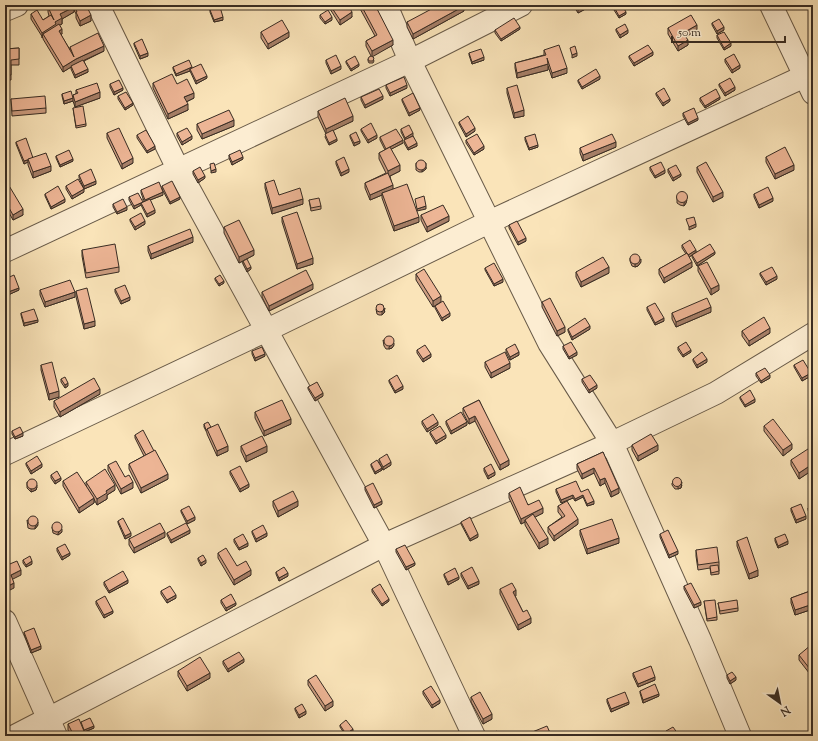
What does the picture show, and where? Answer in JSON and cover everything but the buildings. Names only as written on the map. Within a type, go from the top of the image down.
[{"type":"street","points":[[5,10],[17,5]]},
{"type":"street","points":[[98,5],[178,169],[384,546],[474,736]]},
{"type":"street","points":[[386,5],[410,61],[549,343],[612,443],[700,640],[740,736]]},
{"type":"street","points":[[5,251],[410,61],[522,5]]},
{"type":"street","points":[[5,454],[489,222],[810,79],[771,5]]},
{"type":"street","points":[[15,736],[52,728],[384,546],[612,443],[716,393],[813,334]]},
{"type":"street","points":[[5,621],[52,728]]}]
